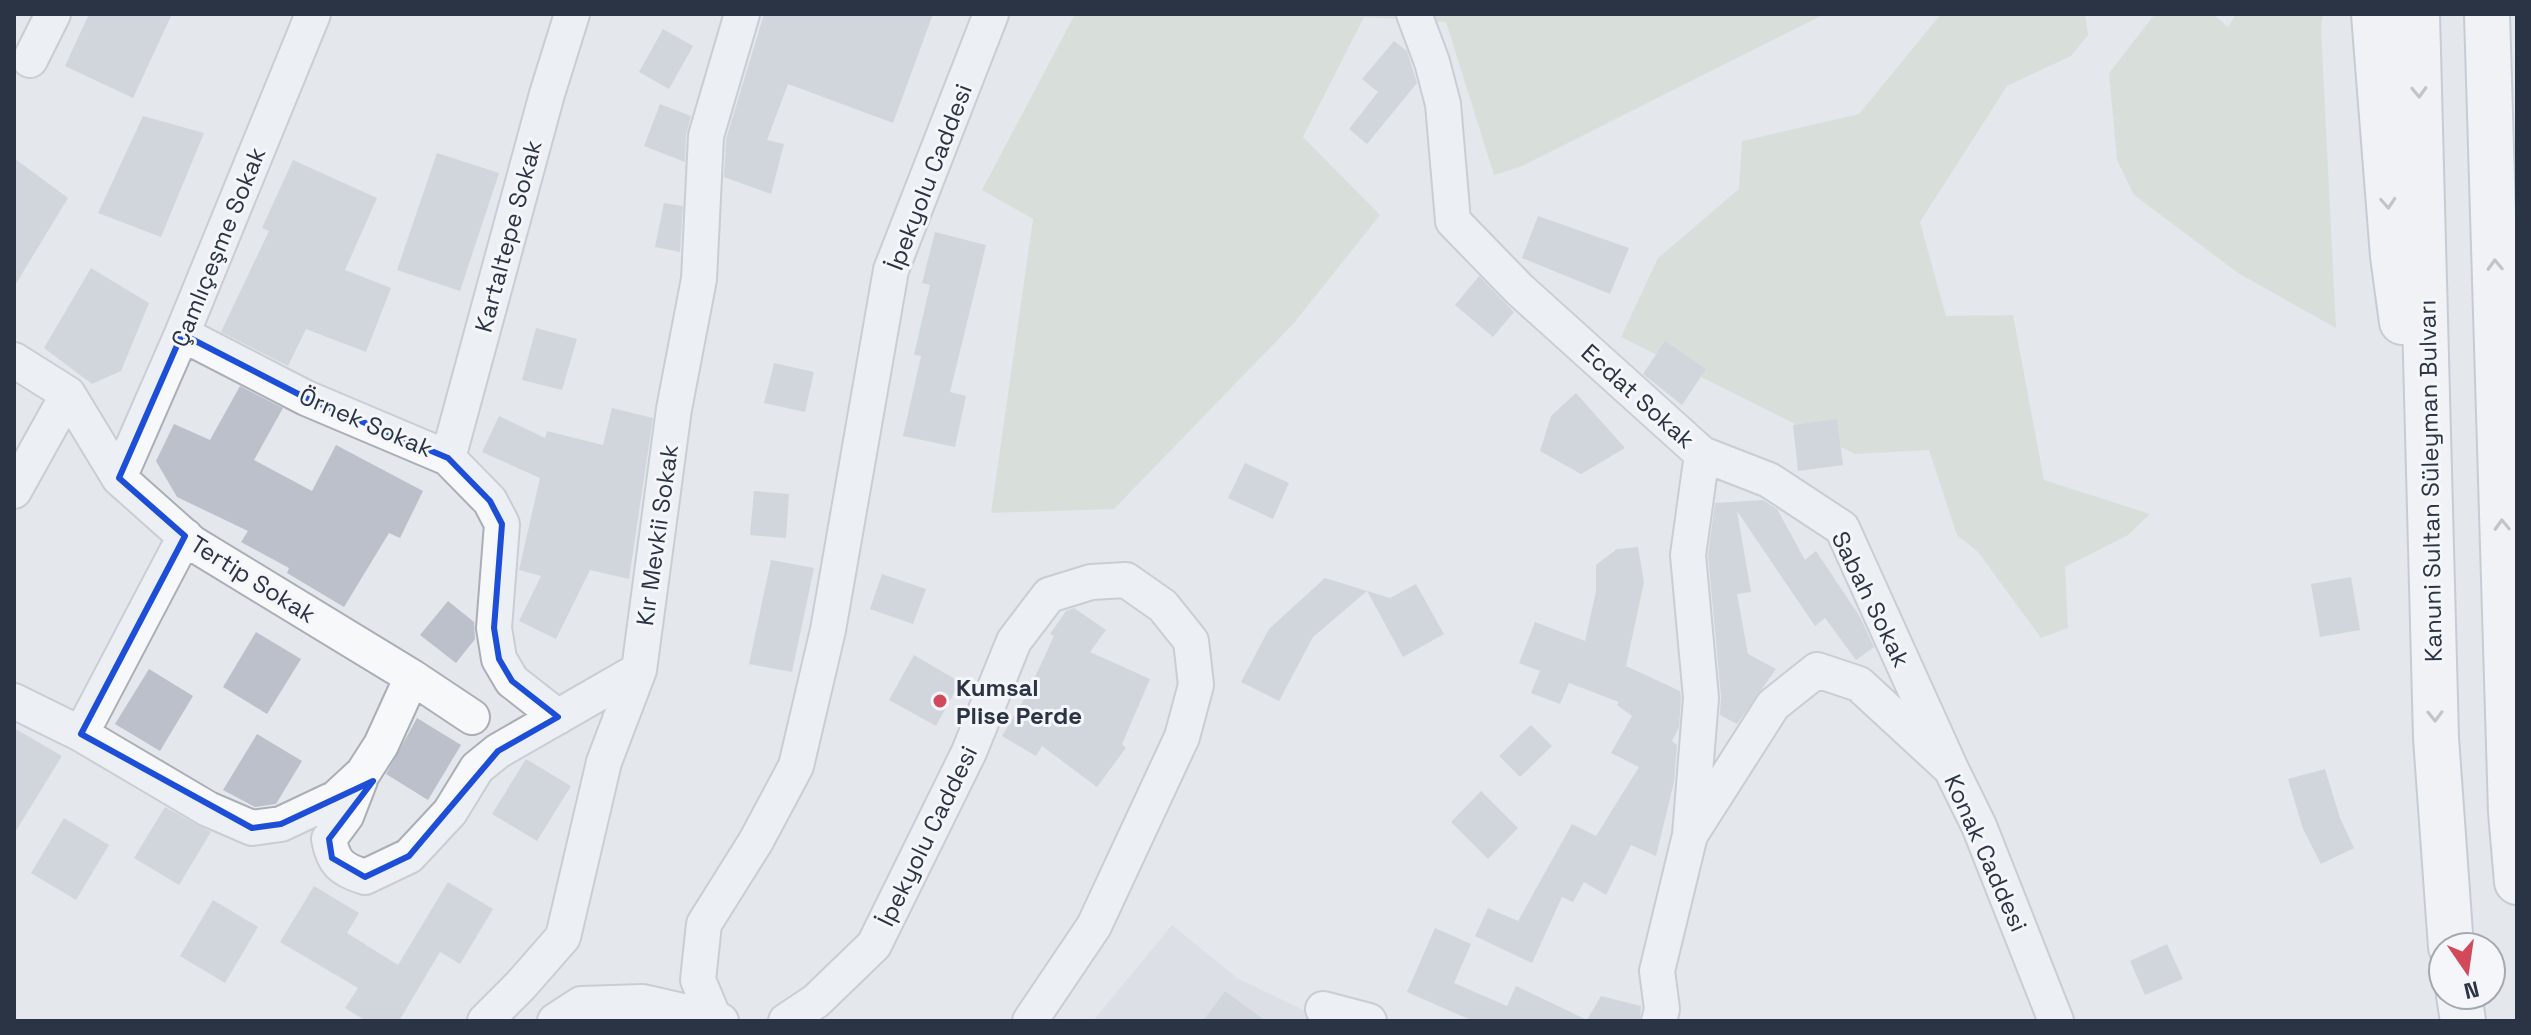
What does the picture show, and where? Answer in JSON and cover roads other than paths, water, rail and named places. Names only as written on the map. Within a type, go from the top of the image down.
[{"type":"main road","points":[[2374,14],[2393,256],[2430,509]]},
{"type":"main road","name":"Kanuni Sultan Süleyman Bulvarı","points":[[2417,14],[2436,738],[2450,931]]},
{"type":"main road","points":[[2487,14],[2511,812],[2517,882]]},
{"type":"main road","points":[[2500,463],[2517,298]]},
{"type":"street","points":[[30,60],[53,14]]},
{"type":"street","name":"Çamlıçeşme Sokak","points":[[119,478],[182,334],[313,14]]},
{"type":"street","name":"Kartaltepe Sokak","points":[[448,458],[547,94],[572,14]]},
{"type":"street","name":"Kır Mevkii Sokak","points":[[485,1021],[563,937],[604,762],[639,670],[674,409],[699,279],[706,136],[742,14]]},
{"type":"street","name":"İpekyolu Caddesi","points":[[718,1020],[698,980],[704,924],[756,841],[796,766],[828,630],[891,270],[991,14]]},
{"type":"street","name":"Ecdat Sokak","points":[[1414,14],[1432,62],[1443,104],[1453,221],[1519,289],[1702,454],[1688,555],[1701,698],[1690,835],[1657,971],[1662,1009],[1659,1021]]},
{"type":"street","name":"Örnek Sokak","points":[[182,334],[306,398],[448,458],[490,501],[502,524],[494,628],[499,659],[512,681],[558,717]]},
{"type":"street","name":"Tertip Sokak","points":[[14,360],[68,394],[119,478],[185,536],[472,717]]},
{"type":"street","points":[[14,491],[68,394]]},
{"type":"street","name":"Sabah Sokak","points":[[1702,454],[1769,480],[1842,528],[1951,769]]},
{"type":"street","points":[[81,734],[185,536]]},
{"type":"street","name":"İpekyolu Caddesi","points":[[786,1021],[816,1001],[874,945],[969,752],[1014,641],[1049,595],[1091,582],[1126,580],[1163,606],[1191,641],[1196,685],[1182,737],[1094,926],[1030,1021]]},
{"type":"street","points":[[412,677],[381,745],[363,773],[346,816],[329,839],[332,858],[346,871],[365,877],[409,856],[450,812],[477,768],[498,751],[639,670]]},
{"type":"street","name":"Konak Caddesi","points":[[1690,835],[1773,705],[1817,670],[1859,684],[1951,769],[1979,826],[2056,1021]]},
{"type":"street","points":[[14,701],[81,734],[208,809],[252,828],[281,824],[336,798],[363,773]]},
{"type":"street","points":[[555,1021],[581,1004],[643,1002],[718,1020]]},
{"type":"street","points":[[1323,1009],[1369,1021]]},
{"type":"place","name":"Kumsal Plise Perde","points":[[940,701]]}]
